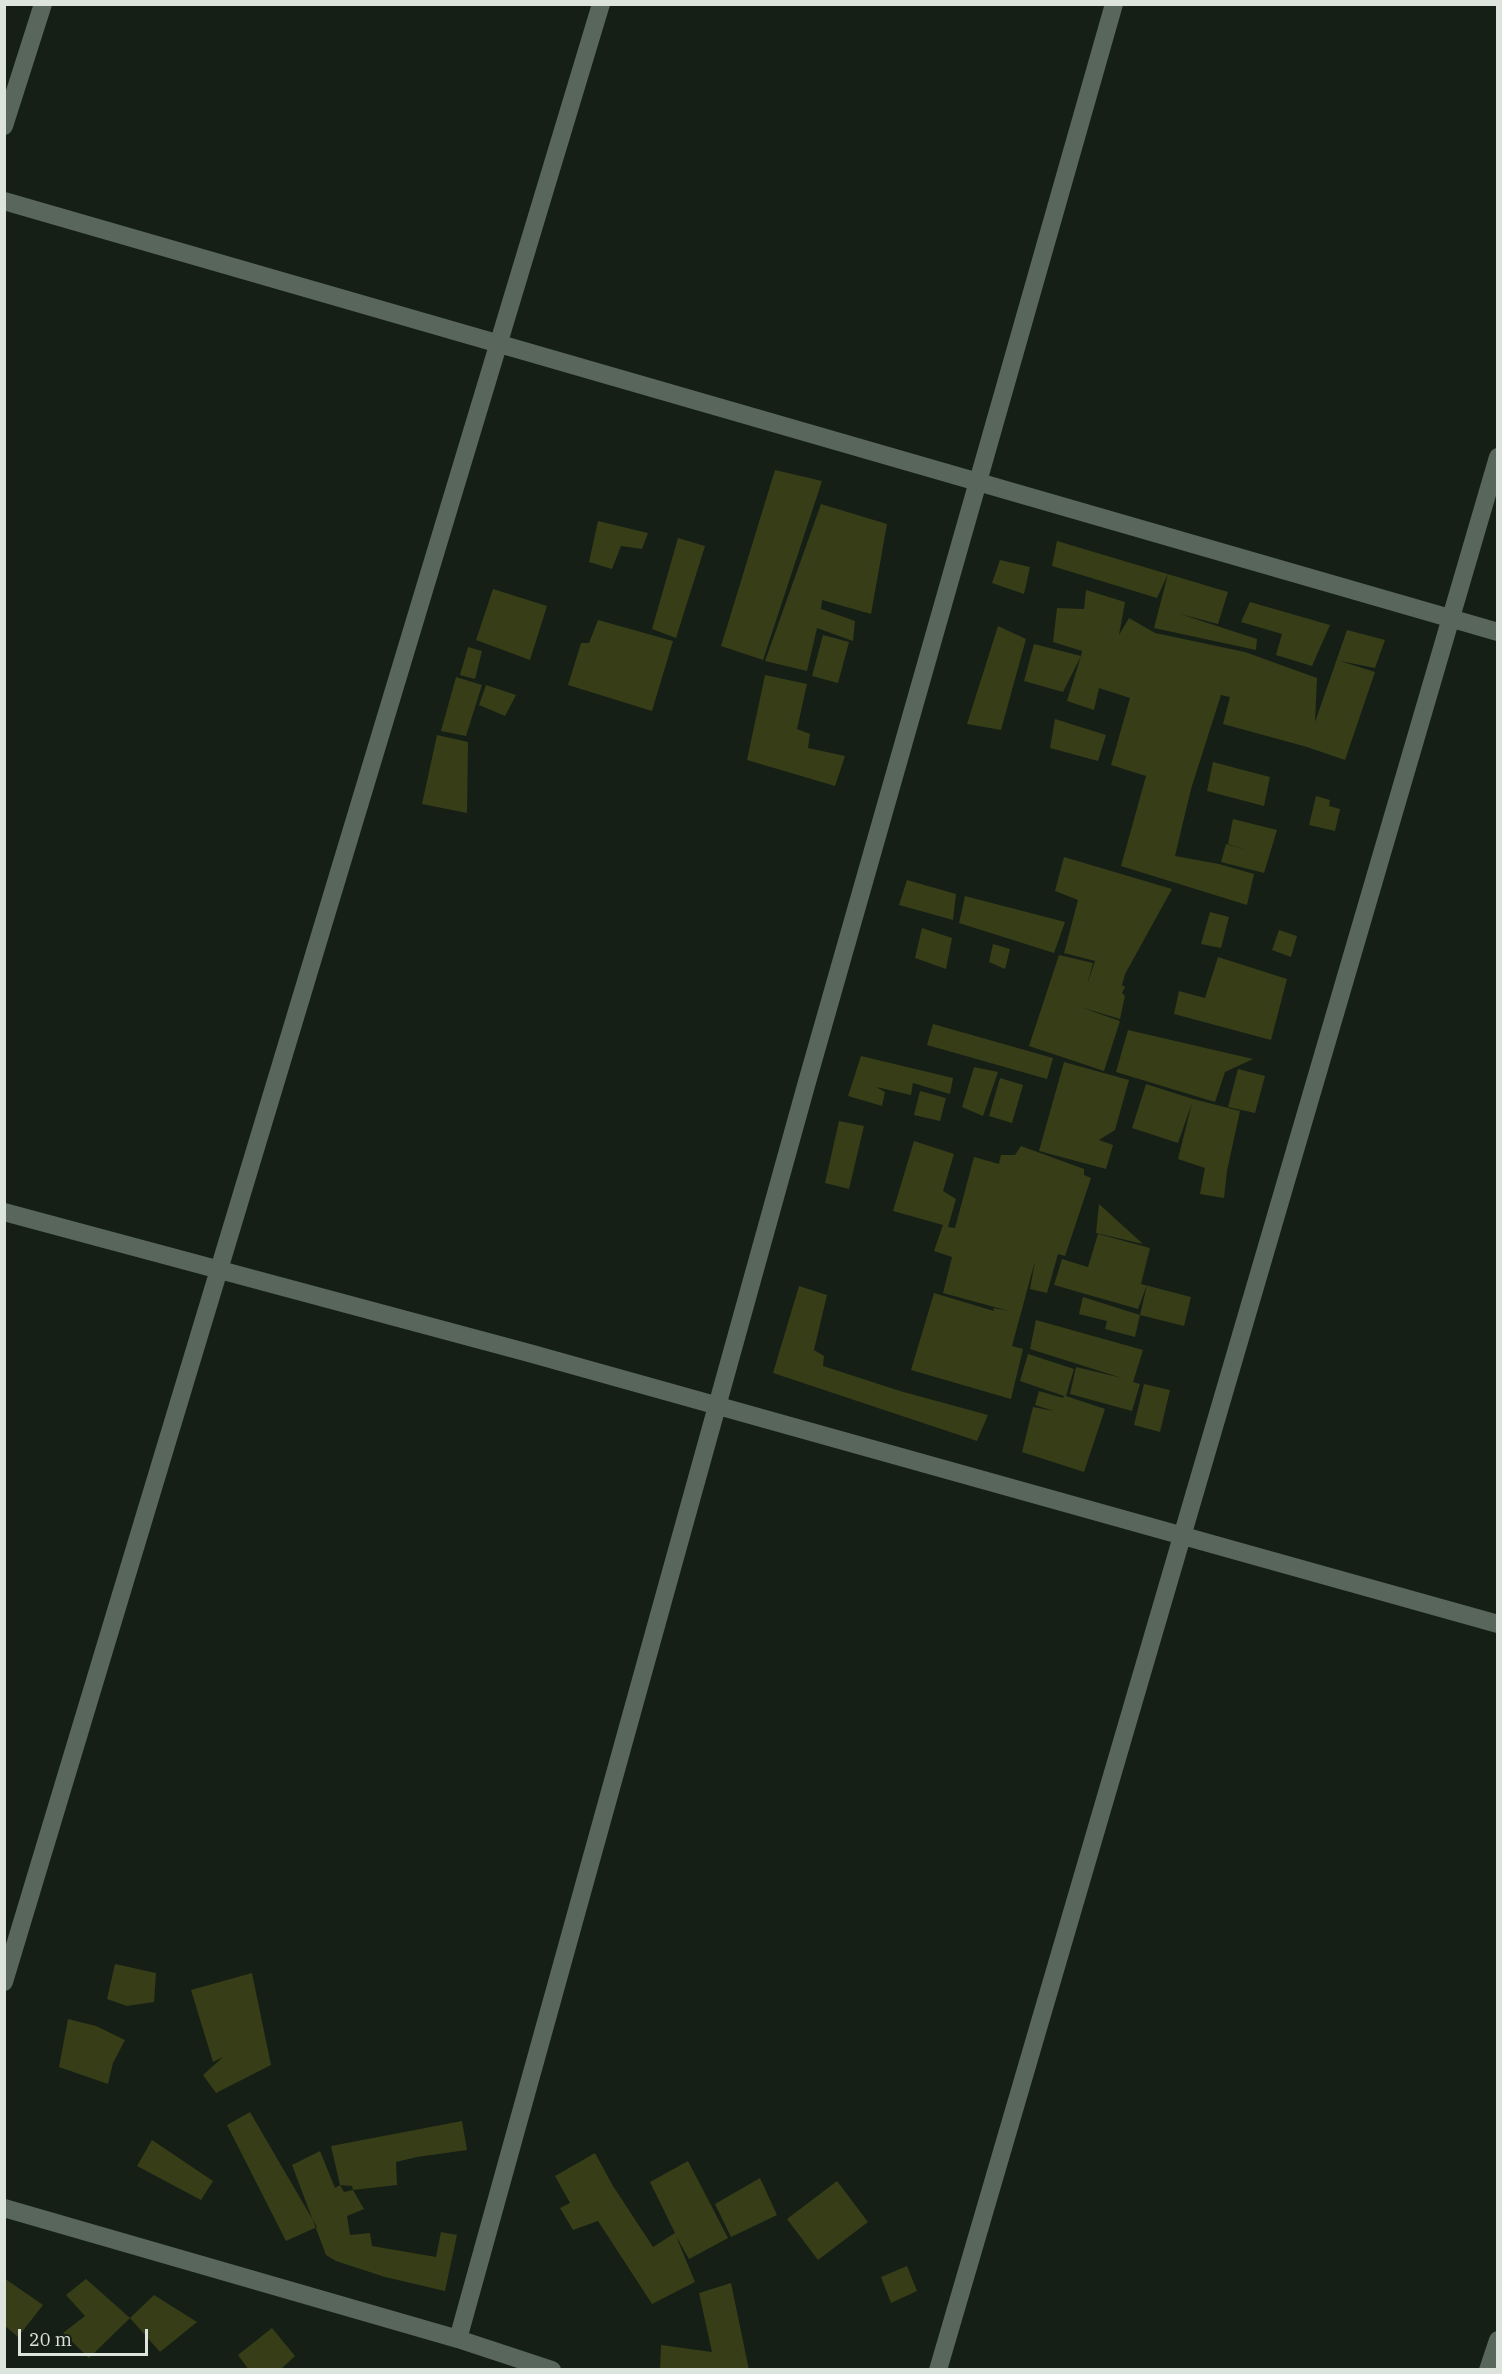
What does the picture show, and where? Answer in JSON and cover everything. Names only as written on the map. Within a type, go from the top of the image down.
[{"type":"street","points":[[4,126],[43,4]]},
{"type":"street","points":[[4,1982],[601,4]]},
{"type":"street","points":[[458,2339],[717,1405],[1114,4]]},
{"type":"street","points":[[4,201],[1497,632]]},
{"type":"street","points":[[938,2370],[1497,457]]},
{"type":"street","points":[[4,1212],[717,1405],[1497,1624]]},
{"type":"street","points":[[4,2208],[458,2339],[552,2370]]},
{"type":"street","points":[[1488,2370],[1497,2340]]},
{"type":"building","points":[[775,470],[822,481],[763,660],[721,646]]},
{"type":"building","points":[[821,504],[887,524],[871,614],[822,600],[821,609],[855,621],[853,641],[817,628],[807,671],[765,661]]},
{"type":"building","points":[[598,521],[648,533],[642,549],[621,546],[612,569],[589,562]]},
{"type":"building","points":[[678,538],[705,546],[676,638],[652,629]]},
{"type":"building","points":[[1057,541],[1168,574],[1157,598],[1052,566]]},
{"type":"building","points":[[1000,560],[1030,567],[1024,594],[992,583]]},
{"type":"building","points":[[1168,574],[1228,592],[1218,624],[1180,614],[1257,639],[1256,650],[1154,628]]},
{"type":"building","points":[[493,589],[547,606],[530,660],[476,640]]},
{"type":"building","points":[[1086,590],[1125,602],[1119,635],[1129,618],[1155,633],[1245,652],[1317,678],[1315,722],[1347,630],[1385,640],[1375,668],[1340,661],[1375,672],[1345,760],[1223,724],[1230,697],[1221,695],[1191,789],[1175,856],[1219,864],[1254,874],[1247,905],[1121,866],[1146,776],[1111,765],[1130,698],[1099,688],[1094,710],[1067,701],[1082,651],[1053,642],[1057,608],[1084,609]]},
{"type":"building","points":[[1250,602],[1330,625],[1312,666],[1276,655],[1282,634],[1241,622]]},
{"type":"building","points":[[598,620],[673,641],[652,711],[568,685],[581,643],[589,643]]},
{"type":"building","points":[[998,626],[1026,639],[1001,730],[967,724]]},
{"type":"building","points":[[823,635],[849,642],[838,683],[812,676]]},
{"type":"building","points":[[1034,644],[1081,656],[1063,692],[1024,681]]},
{"type":"building","points":[[468,647],[482,651],[475,679],[460,675]]},
{"type":"building","points":[[765,675],[807,684],[797,729],[810,734],[808,748],[845,756],[835,786],[747,760]]},
{"type":"building","points":[[456,677],[482,685],[466,736],[441,731]]},
{"type":"building","points":[[486,685],[516,695],[505,716],[479,705]]},
{"type":"building","points":[[1055,719],[1106,735],[1098,761],[1050,748]]},
{"type":"building","points":[[437,735],[468,742],[467,813],[422,804]]},
{"type":"building","points":[[1213,762],[1270,777],[1264,806],[1207,791]]},
{"type":"building","points":[[1316,796],[1330,800],[1329,806],[1340,809],[1335,831],[1309,825]]},
{"type":"building","points":[[1233,819],[1277,830],[1264,873],[1221,862],[1226,844],[1247,850],[1228,844]]},
{"type":"building","points":[[1064,857],[1172,889],[1125,974],[1122,985],[1125,987],[1122,993],[1125,996],[1120,1019],[1080,1007],[1120,1021],[1104,1071],[1029,1046],[1059,955],[1093,963],[1087,985],[1095,961],[1064,953],[1078,900],[1055,891]]},
{"type":"building","points":[[907,880],[956,894],[953,920],[899,905]]},
{"type":"building","points":[[965,896],[1065,922],[1054,953],[959,923]]},
{"type":"building","points":[[1210,912],[1229,917],[1221,948],[1201,944]]},
{"type":"building","points":[[922,928],[952,938],[946,969],[915,958]]},
{"type":"building","points":[[1279,930],[1297,936],[1291,957],[1272,950]]},
{"type":"building","points":[[993,944],[1010,949],[1005,969],[989,962]]},
{"type":"building","points":[[1218,957],[1287,979],[1271,1040],[1174,1014],[1179,991],[1205,998]]},
{"type":"building","points":[[933,1024],[1053,1058],[1047,1079],[927,1045]]},
{"type":"building","points":[[1128,1030],[1253,1059],[1225,1072],[1215,1102],[1116,1072]]},
{"type":"building","points":[[861,1056],[953,1078],[950,1094],[913,1083],[911,1095],[876,1087],[885,1092],[882,1106],[848,1096]]},
{"type":"building","points":[[1064,1062],[1129,1080],[1115,1130],[1099,1140],[1113,1145],[1106,1169],[1039,1151]]},
{"type":"building","points":[[974,1067],[998,1072],[983,1116],[962,1107]]},
{"type":"building","points":[[1238,1069],[1265,1076],[1255,1113],[1228,1107]]},
{"type":"building","points":[[1000,1078],[1023,1085],[1012,1123],[989,1116]]},
{"type":"building","points":[[1146,1084],[1240,1111],[1227,1171],[1224,1198],[1200,1194],[1205,1168],[1178,1159],[1192,1103],[1178,1143],[1132,1128]]},
{"type":"building","points":[[920,1091],[946,1098],[940,1121],[914,1115]]},
{"type":"building","points":[[839,1121],[864,1126],[849,1189],[825,1183]]},
{"type":"building","points":[[914,1141],[954,1154],[943,1191],[956,1199],[948,1227],[955,1228],[974,1157],[999,1164],[1001,1155],[1015,1155],[1021,1146],[1084,1169],[1084,1175],[1091,1178],[1065,1256],[1058,1254],[1047,1293],[1030,1289],[1035,1261],[1012,1346],[1023,1349],[1011,1399],[911,1370],[934,1293],[994,1311],[993,1308],[1009,1311],[943,1293],[952,1257],[934,1251],[943,1225],[893,1211]]},
{"type":"building","points":[[1099,1204],[1143,1244],[1096,1233]]},
{"type":"building","points":[[1098,1234],[1150,1248],[1141,1284],[1147,1286],[1138,1309],[1054,1285],[1062,1259],[1088,1267]]},
{"type":"building","points":[[799,1286],[827,1295],[814,1350],[824,1356],[823,1366],[900,1391],[988,1415],[977,1441],[773,1373]]},
{"type":"building","points":[[1147,1286],[1191,1297],[1184,1326],[1140,1315]]},
{"type":"building","points":[[1083,1297],[1140,1315],[1135,1337],[1105,1329],[1107,1321],[1079,1314]]},
{"type":"building","points":[[1036,1320],[1143,1350],[1133,1382],[1140,1384],[1132,1411],[1070,1394],[1076,1367],[1122,1378],[1030,1349]]},
{"type":"building","points":[[1028,1354],[1074,1369],[1066,1396],[1105,1409],[1084,1472],[1022,1452],[1033,1407],[1054,1411],[1035,1405],[1039,1391],[1063,1398],[1064,1396],[1020,1381]]},
{"type":"building","points":[[1144,1384],[1170,1390],[1160,1432],[1134,1425]]},
{"type":"building","points":[[115,1964],[156,1973],[154,2002],[127,2006],[107,1999]]},
{"type":"building","points":[[252,1973],[271,2065],[216,2093],[203,2075],[223,2057],[213,2062],[191,1990]]},
{"type":"building","points":[[68,2019],[96,2026],[125,2040],[113,2063],[108,2084],[59,2067]]},
{"type":"building","points":[[250,2112],[317,2227],[286,2241],[227,2125]]},
{"type":"building","points":[[462,2121],[467,2150],[396,2162],[397,2185],[353,2190],[352,2186],[340,2185],[331,2146]]},
{"type":"building","points":[[152,2140],[213,2181],[201,2200],[137,2166]]},
{"type":"building","points":[[320,2151],[335,2188],[340,2185],[344,2192],[353,2190],[364,2209],[347,2216],[350,2235],[370,2233],[372,2246],[436,2257],[441,2232],[457,2235],[445,2291],[385,2277],[336,2261],[326,2255],[292,2165]]},
{"type":"building","points":[[595,2153],[613,2186],[653,2247],[675,2233],[650,2182],[688,2161],[728,2238],[689,2259],[676,2236],[695,2282],[652,2304],[598,2221],[573,2230],[560,2208],[570,2203],[555,2176]]},
{"type":"building","points":[[760,2178],[777,2215],[731,2237],[715,2204]]},
{"type":"building","points":[[837,2181],[868,2222],[818,2260],[787,2219]]},
{"type":"building","points":[[907,2266],[917,2291],[891,2303],[881,2277]]},
{"type":"building","points":[[4,2278],[43,2305],[18,2337],[4,2325]]},
{"type":"building","points":[[86,2279],[130,2318],[89,2358],[63,2333],[85,2316],[66,2295]]},
{"type":"building","points":[[731,2283],[749,2370],[660,2370],[661,2345],[712,2352],[699,2293]]},
{"type":"building","points":[[154,2295],[197,2322],[160,2352],[130,2318]]},
{"type":"building","points":[[272,2328],[295,2356],[280,2370],[249,2370],[238,2355]]}]
